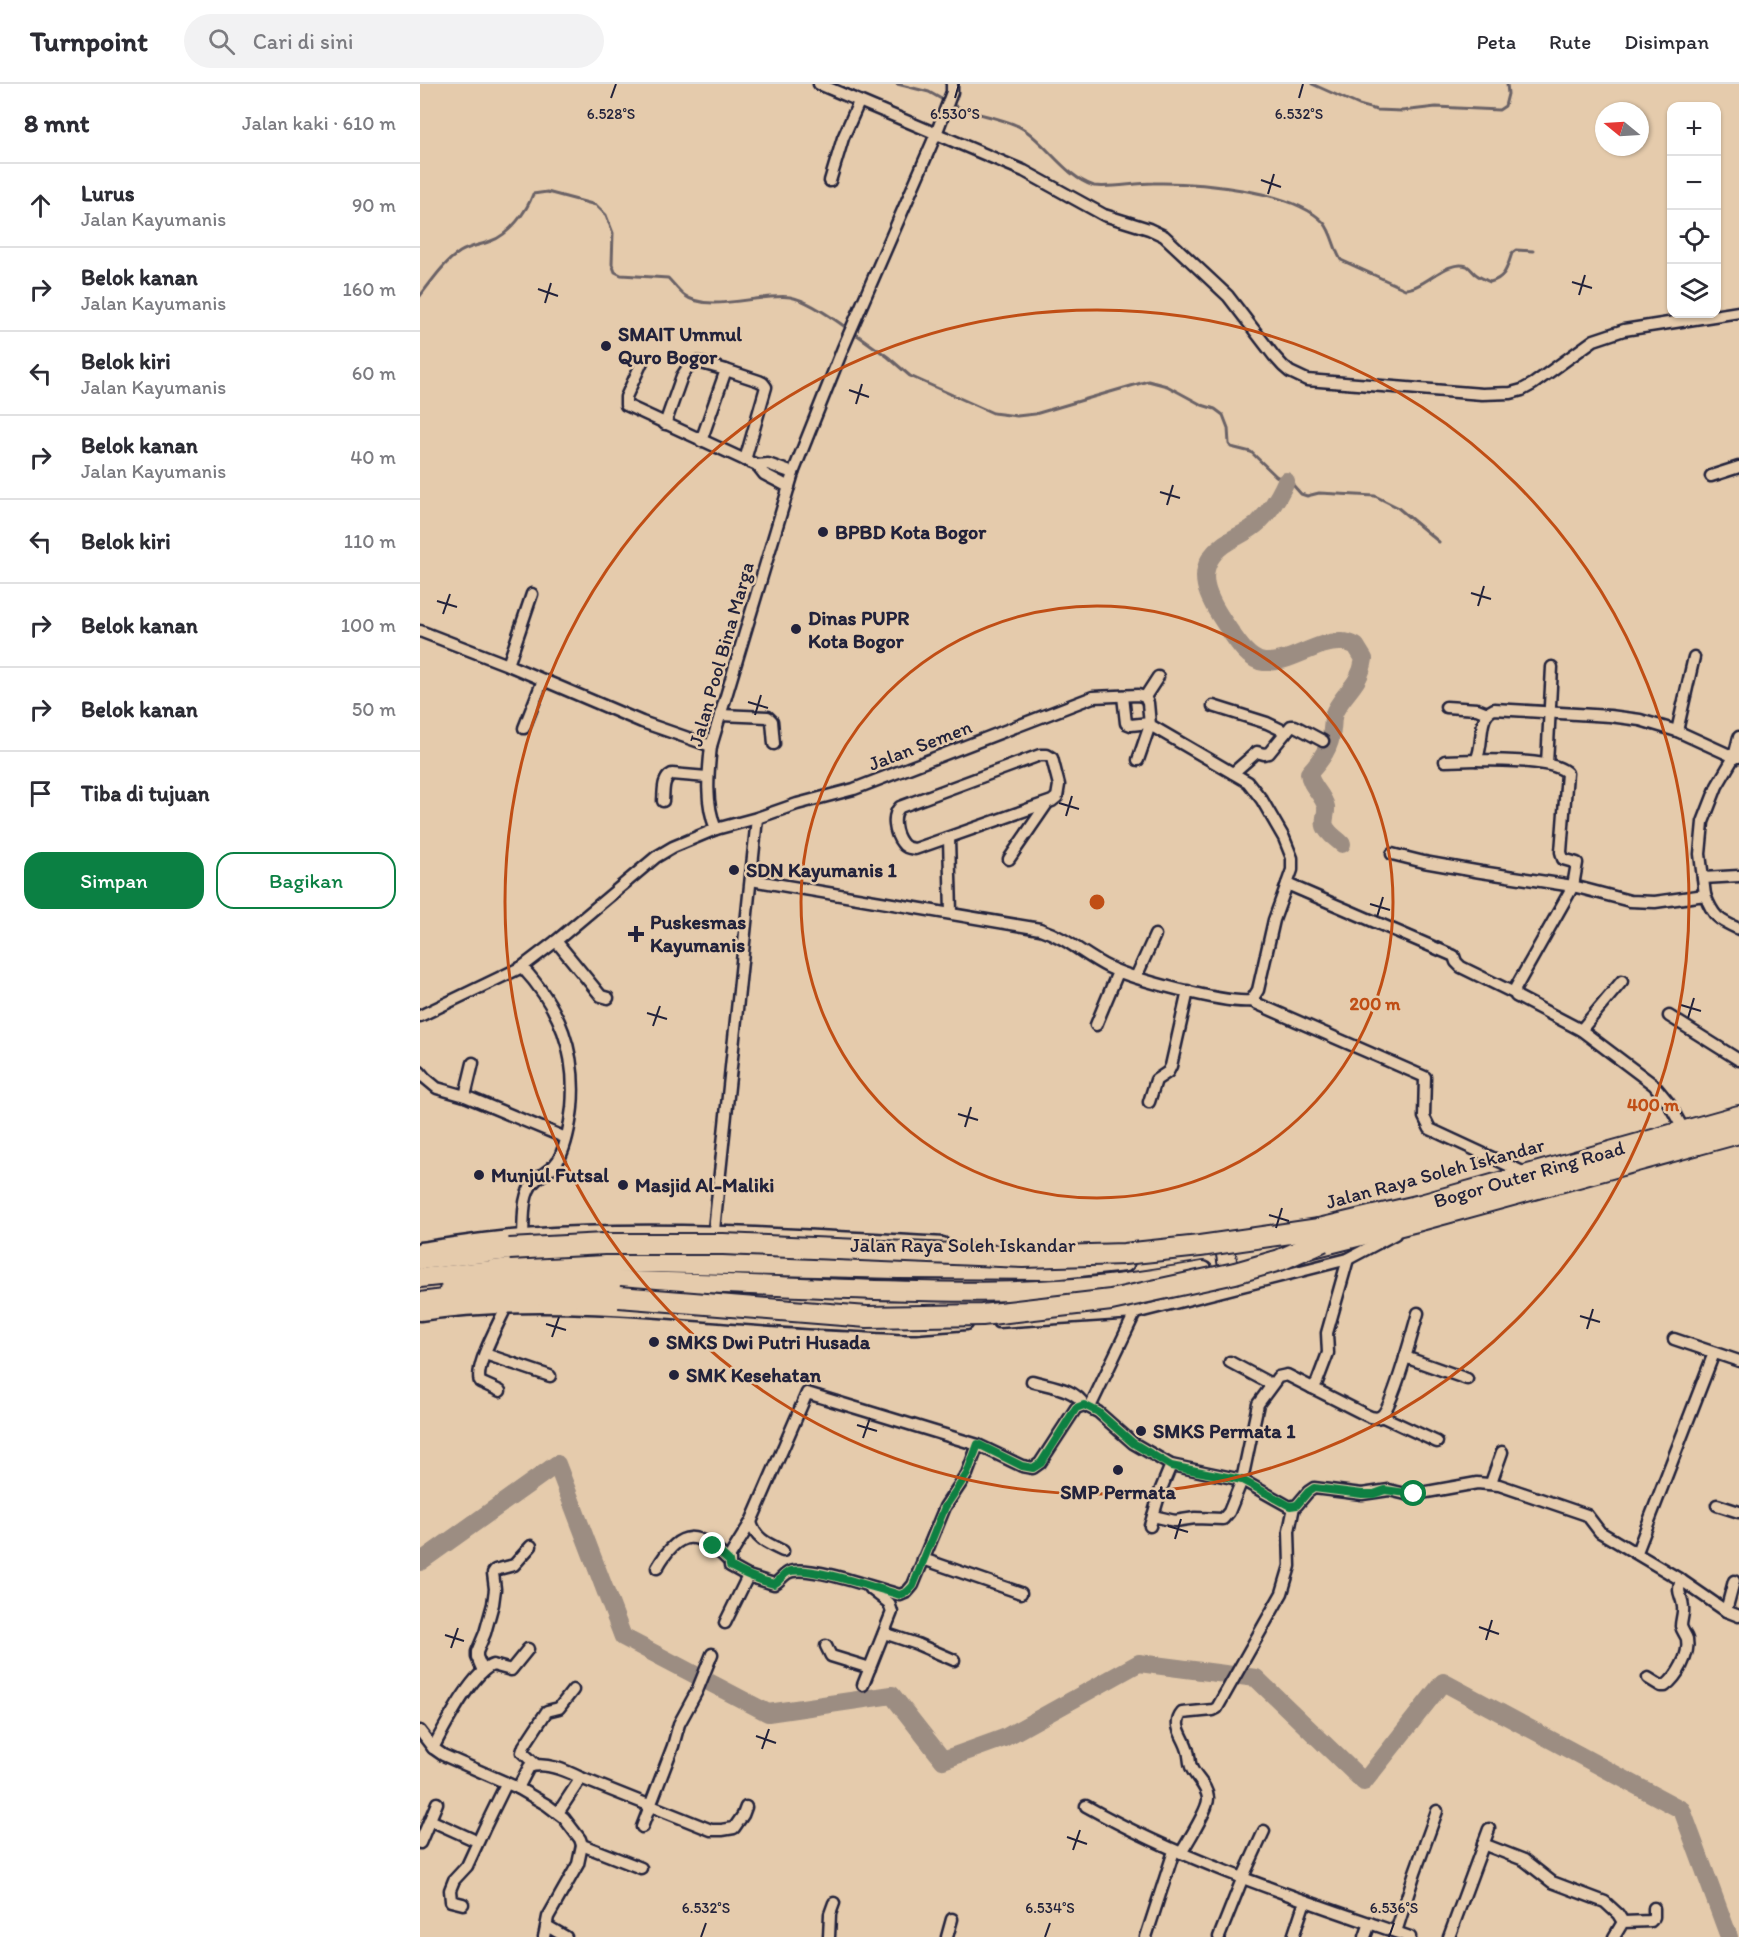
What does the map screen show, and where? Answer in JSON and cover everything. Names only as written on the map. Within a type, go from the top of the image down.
[{"type":"highway","name":"Jalan Raya Soleh Iskandar","points":[[420,1278],[520,1267],[650,1263],[856,1269],[1051,1270],[1225,1248],[1283,1238],[1525,1173],[1739,1111]]},
{"type":"highway","name":"Bogor Outer Ring Road","points":[[1321,1235],[1739,1116]]},
{"type":"highway","name":"Bogor Outer Ring Road","points":[[1321,1235],[1739,1127]]},
{"type":"highway","points":[[420,1294],[523,1282],[647,1281],[982,1292],[1133,1283],[1228,1267],[1321,1247],[1739,1134]]},
{"type":"highway","points":[[420,1259],[516,1242],[723,1244],[1023,1257],[1124,1254],[1321,1235]]},
{"type":"highway","points":[[420,1303],[526,1294],[619,1297],[867,1317],[982,1315],[1111,1300],[1235,1273],[1280,1260],[1321,1235]]},
{"type":"highway","points":[[1225,1248],[1228,1267]]},
{"type":"street","points":[[819,84],[1024,171],[1104,215],[1164,236],[1228,296],[1274,357],[1290,372],[1307,380],[1470,393],[1511,393],[1533,384],[1582,347],[1607,334],[1739,312]]},
{"type":"street","name":"Jalan Pool Bina Marga","points":[[716,829],[712,819],[707,777],[711,746],[789,487],[843,348],[936,134],[952,88]]},
{"type":"street","points":[[830,181],[843,138],[859,102]]},
{"type":"street","points":[[642,362],[625,403],[665,424],[756,465],[764,474],[789,487]]},
{"type":"street","points":[[665,424],[682,376],[690,364],[698,362],[759,381],[766,387],[745,460]]},
{"type":"street","points":[[701,441],[726,370]]},
{"type":"street","points":[[756,465],[768,464],[794,473]]},
{"type":"street","points":[[1711,476],[1739,467]]},
{"type":"street","points":[[508,665],[532,594]]},
{"type":"street","points":[[420,631],[508,665],[642,722],[711,746]]},
{"type":"street","points":[[1677,731],[1694,657]]},
{"type":"street","points":[[1547,764],[1552,667]]},
{"type":"street","points":[[1138,760],[1150,724],[1148,703],[1145,697],[1158,678]]},
{"type":"street","points":[[524,728],[543,680]]},
{"type":"street","name":"Jalan Semen","points":[[757,818],[797,804],[854,789],[1093,697],[1138,695],[1145,697]]},
{"type":"street","points":[[1123,696],[1126,723],[1150,724],[1248,782],[1284,838],[1293,864],[1274,920],[1258,990],[1251,1001]]},
{"type":"street","points":[[1213,706],[1267,723],[1286,732]]},
{"type":"street","points":[[1446,707],[1477,709],[1487,713]]},
{"type":"street","points":[[1476,760],[1480,754],[1484,721],[1487,713],[1494,709],[1625,717],[1659,724],[1736,757]]},
{"type":"street","points":[[720,715],[768,717],[772,721],[774,744]]},
{"type":"street","points":[[1233,772],[1257,752],[1269,753],[1293,726],[1323,741]]},
{"type":"street","points":[[1739,737],[1736,757],[1717,786],[1703,822],[1700,854],[1705,895],[1714,915],[1721,921],[1739,929]]},
{"type":"street","points":[[1043,755],[1050,756],[1059,784],[1057,797],[1046,804],[949,838],[915,849],[906,847],[901,842],[894,819],[895,814],[900,807],[1043,755]]},
{"type":"street","points":[[1445,761],[1476,760],[1547,764],[1560,767],[1567,773],[1561,852],[1563,859],[1577,863],[1573,886],[1514,993]]},
{"type":"street","points":[[663,801],[668,775],[707,777]]},
{"type":"street","points":[[1009,859],[1046,804]]},
{"type":"street","points":[[422,1011],[522,967],[656,857],[673,847],[716,829],[757,818],[714,1230],[706,1283]]},
{"type":"street","points":[[949,838],[951,914]]},
{"type":"street","points":[[1392,854],[1424,862],[1573,886],[1618,899],[1642,902],[1705,895]]},
{"type":"street","points":[[1703,878],[1739,876]]},
{"type":"street","points":[[751,880],[1029,927],[1061,937],[1118,972],[1188,991],[1251,1001],[1425,1077],[1424,1117],[1431,1129],[1525,1173]]},
{"type":"street","points":[[1287,885],[1454,956],[1461,967],[1581,1030],[1661,1092],[1682,1127]]},
{"type":"street","points":[[1136,977],[1155,935]]},
{"type":"street","points":[[556,941],[601,996],[608,998]]},
{"type":"street","points":[[516,1242],[527,1195],[534,1182],[555,1167],[564,1148],[573,1091],[570,1052],[551,1005],[543,991],[522,967]]},
{"type":"street","points":[[1096,1025],[1118,972]]},
{"type":"street","points":[[1581,1030],[1622,981]]},
{"type":"street","points":[[1149,1102],[1156,1080],[1168,1072],[1171,1066],[1188,991]]},
{"type":"street","points":[[1669,1016],[1739,1060]]},
{"type":"street","points":[[465,1096],[473,1063]]},
{"type":"street","points":[[420,1072],[436,1088],[465,1096],[566,1138]]},
{"type":"street","points":[[420,1315],[506,1306],[640,1310],[813,1324],[917,1328],[1135,1313],[1348,1259],[1417,1222]]},
{"type":"street","points":[[420,1248],[516,1242],[637,1230],[714,1230],[944,1243],[938,1269]]},
{"type":"street","points":[[1312,1388],[1317,1382],[1328,1353],[1327,1333],[1348,1259]]},
{"type":"street","points":[[1087,1406],[1135,1313],[1133,1283]]},
{"type":"street","points":[[500,1391],[480,1382],[477,1376],[506,1306]]},
{"type":"street","points":[[1171,1466],[1151,1521],[1222,1519],[1230,1512],[1242,1480],[1258,1404],[1271,1384],[1278,1377],[1287,1376],[1366,1415],[1376,1418],[1381,1416],[1388,1405],[1418,1313]]},
{"type":"street","points":[[1674,1339],[1739,1361]]},
{"type":"street","points":[[1637,1552],[1714,1353]]},
{"type":"street","points":[[485,1354],[550,1376]]},
{"type":"street","points":[[1405,1357],[1467,1379]]},
{"type":"street","points":[[1230,1362],[1271,1384]]},
{"type":"street","points":[[1032,1381],[1072,1394],[1098,1412],[1127,1440],[1171,1466],[1242,1480],[1286,1505],[1294,1507]]},
{"type":"street","points":[[729,1561],[751,1522],[807,1393],[978,1444],[1022,1466],[1033,1468],[1041,1463],[1076,1408],[1087,1406]]},
{"type":"street","points":[[1381,1416],[1437,1442]]},
{"type":"street","points":[[657,1568],[671,1546],[692,1537],[705,1540],[713,1546],[729,1561],[730,1566],[748,1576],[774,1584],[790,1571],[795,1570],[819,1573],[900,1595],[904,1594],[913,1586],[945,1507],[967,1474],[978,1444]]},
{"type":"street","points":[[1491,1483],[1502,1452]]},
{"type":"street","points":[[1146,1937],[1178,1852],[1202,1815],[1208,1798],[1204,1787],[1191,1769],[1178,1718],[1182,1713],[1217,1708],[1276,1606],[1290,1566],[1289,1531],[1294,1507],[1314,1488],[1362,1494],[1374,1494],[1385,1490],[1410,1495],[1477,1483],[1491,1483],[1584,1513],[1591,1518],[1600,1532],[1637,1552],[1726,1611],[1739,1616]]},
{"type":"street","points":[[1717,1505],[1739,1512]]},
{"type":"street","points":[[751,1522],[763,1541],[783,1551]]},
{"type":"street","points":[[483,1671],[477,1652],[493,1604],[495,1589],[493,1573],[495,1570],[514,1565],[531,1546]]},
{"type":"street","points":[[923,1559],[1021,1593]]},
{"type":"street","points":[[725,1623],[748,1576]]},
{"type":"street","points":[[1648,1678],[1665,1686],[1675,1677],[1683,1661],[1687,1637],[1681,1626],[1683,1605],[1678,1591],[1681,1580]]},
{"type":"street","points":[[1726,1611],[1734,1581]]},
{"type":"street","points":[[863,1685],[892,1611],[890,1603],[876,1594],[869,1586]]},
{"type":"street","points":[[884,1633],[954,1660]]},
{"type":"street","points":[[826,1646],[831,1656],[870,1668]]},
{"type":"street","points":[[433,1748],[447,1721],[483,1671],[493,1665],[511,1670],[528,1649]]},
{"type":"street","points":[[642,1827],[679,1724],[697,1691],[712,1654]]},
{"type":"street","points":[[536,1765],[522,1752],[524,1746],[547,1711],[559,1708],[573,1690]]},
{"type":"street","points":[[420,1731],[433,1748],[443,1755],[518,1788],[558,1812],[574,1830],[582,1845],[578,1864],[552,1908],[546,1931],[566,1937]]},
{"type":"street","points":[[518,1788],[529,1767],[536,1765],[554,1768],[711,1830],[734,1828],[746,1808]]},
{"type":"street","points":[[558,1812],[581,1778]]},
{"type":"street","points":[[463,1904],[451,1901],[452,1885],[456,1876],[467,1866],[506,1784]]},
{"type":"street","points":[[420,1843],[437,1803]]},
{"type":"street","points":[[1086,1806],[1178,1852],[1305,1901],[1410,1937]]},
{"type":"street","points":[[1396,1932],[1437,1811]]},
{"type":"street","points":[[430,1820],[472,1839]]},
{"type":"street","points":[[1449,1937],[1488,1829]]},
{"type":"street","points":[[1219,1937],[1264,1831]]},
{"type":"street","points":[[1483,1844],[1524,1860],[1552,1882],[1605,1902],[1623,1922]]},
{"type":"street","points":[[582,1845],[641,1868]]},
{"type":"street","points":[[1293,1937],[1305,1901]]},
{"type":"street","points":[[829,1937],[830,1914],[834,1903]]},
{"type":"street","points":[[1623,1922],[1651,1921],[1654,1917],[1654,1908]]},
{"type":"street","points":[[946,1937],[952,1919]]},
{"type":"street","points":[[1614,1937],[1623,1922]]},
{"type":"street","points":[[1365,1937],[1370,1923]]},
{"type":"waterway","points":[[897,84],[929,92],[945,101]]},
{"type":"waterway","points":[[1312,84],[1359,105],[1377,110],[1402,111],[1436,107],[1499,110],[1505,106],[1508,94],[1507,84]]},
{"type":"waterway","points":[[951,104],[1009,122],[1025,130],[1066,169],[1094,186],[1153,183],[1194,184],[1243,190],[1291,203],[1310,212],[1324,223],[1341,260],[1405,289],[1412,288],[1443,270],[1459,265],[1467,266],[1490,282],[1503,275],[1512,253],[1516,250],[1533,251]]},
{"type":"waterway","points":[[420,296],[438,272],[454,256],[504,234],[522,215],[533,194],[547,192],[596,205],[606,215],[613,233],[612,264],[615,272],[621,275],[668,278],[684,295],[707,303],[790,297],[812,306],[848,329]]},
{"type":"waterway","points":[[853,332],[910,376],[993,413],[1017,416],[1035,414],[1148,381],[1167,386],[1223,415],[1231,447],[1251,452],[1276,476],[1293,485],[1301,494],[1307,496],[1319,493],[1375,496],[1397,507],[1439,542]]},
{"type":"waterway","points":[[1286,481],[1274,503],[1258,523],[1223,545],[1213,555],[1207,565],[1206,586],[1215,607],[1235,638],[1253,658],[1264,662],[1274,662],[1333,642],[1343,642],[1356,646],[1364,659],[1356,681],[1334,713],[1327,747],[1309,773],[1326,807],[1324,821],[1326,829],[1342,844]]},
{"type":"waterway","points":[[420,1562],[557,1464],[623,1637],[768,1713],[892,1695],[943,1760],[1004,1738],[1139,1663],[1256,1678],[1364,1782],[1443,1682],[1682,1810],[1729,1937]]},
{"type":"place","name":"SMAIT Ummul Quro Bogor","points":[[606,346]]},
{"type":"place","name":"BPBD Kota Bogor","points":[[823,532]]},
{"type":"place","name":"Dinas PUPR Kota Bogor","points":[[796,629]]},
{"type":"place","name":"SDN Kayumanis 1","points":[[734,870]]},
{"type":"place","name":"Puskesmas Kayumanis","points":[[636,934]]},
{"type":"place","name":"Munjul Futsal","points":[[479,1175]]},
{"type":"place","name":"Masjid Al-Maliki","points":[[623,1185]]},
{"type":"place","name":"SMKS Dwi Putri Husada","points":[[654,1342]]},
{"type":"place","name":"SMK Kesehatan","points":[[674,1375]]},
{"type":"place","name":"SMKS Permata 1","points":[[1141,1431]]},
{"type":"place","name":"SMP Permata","points":[[1118,1470]]},
{"type":"route","points":[[713,1546],[729,1561],[730,1566],[748,1576],[769,1583],[779,1582],[790,1571],[795,1570],[819,1573],[900,1595],[904,1594],[913,1586],[945,1507],[967,1474],[978,1444],[1022,1466],[1033,1468],[1041,1463],[1076,1408],[1084,1405],[1098,1412],[1123,1436],[1171,1466],[1242,1480],[1286,1505],[1294,1507],[1314,1488],[1362,1494],[1389,1490],[1414,1494]]}]
